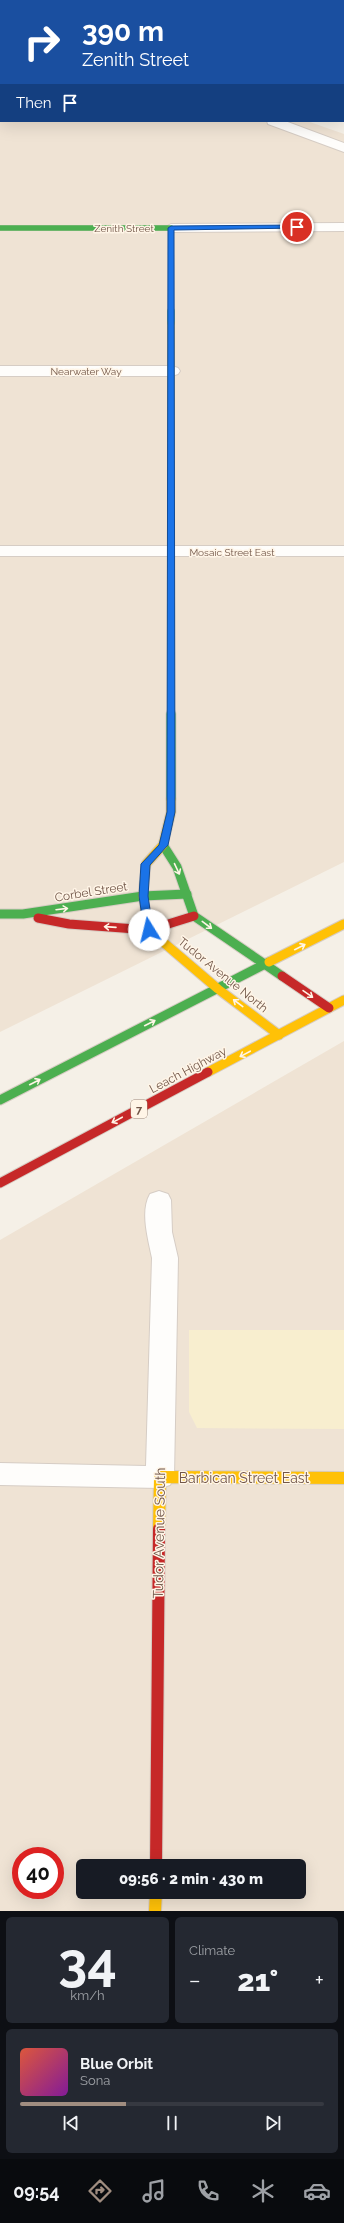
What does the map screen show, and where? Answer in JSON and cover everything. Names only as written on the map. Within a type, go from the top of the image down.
[{"type":"main road","name":"Zenith Street","points":[[0,228],[171,228]]},
{"type":"main road","points":[[149,930],[144,896],[146,864],[164,845],[171,812],[171,228]]},
{"type":"main road","points":[[164,845],[177,867],[194,916],[329,1008]]},
{"type":"main road","name":"Corbel Street","points":[[0,914],[23,914],[144,896],[187,894]]},
{"type":"main road","name":"Corbel Street","points":[[23,914],[69,924],[149,930],[194,916]]},
{"type":"main road","points":[[0,1100],[344,924]]},
{"type":"main road","name":"Tudor Avenue North","points":[[149,930],[218,988],[279,1035]]},
{"type":"main road","name":"Leach Highway","points":[[0,1183],[344,1000]]},
{"type":"main road","name":"Barbican Street East","points":[[160,1477],[344,1478]]},
{"type":"main road","name":"Tudor Avenue South","points":[[156,1859],[160,1477]]},
{"type":"main road","points":[[155,1911],[156,1899]]},
{"type":"street","points":[[276,122],[344,148]]},
{"type":"street","name":"Zenith Street","points":[[171,228],[344,227]]},
{"type":"street","name":"Nearwater Way","points":[[0,371],[172,372]]},
{"type":"street","name":"Mosaic Street East","points":[[0,551],[344,551]]},
{"type":"street","name":"Tudor Avenue South","points":[[159,1200],[159,1232],[165,1258],[160,1477]]},
{"type":"street","name":"Barbican Street East","points":[[0,1474],[160,1477]]},
{"type":"shaded area","points":[[0,122],[310,122],[344,134],[344,862],[0,1032]]},
{"type":"shaded area","points":[[344,1041],[344,1911],[0,1911],[0,1240]]},
{"type":"sand","points":[[189,1330],[344,1330],[344,1429],[197,1428],[189,1412]]},
{"type":"traffic: fast","points":[[0,228],[171,228],[171,323]]},
{"type":"traffic: fast","points":[[171,605],[171,799]]},
{"type":"traffic: fast","points":[[163,845],[177,867],[194,916],[282,976]]},
{"type":"traffic: fast","points":[[0,914],[23,914],[143,896],[187,894]]},
{"type":"traffic: fast","points":[[0,1100],[269,962]]},
{"type":"traffic: slow","points":[[171,323],[171,605]]},
{"type":"traffic: slow","points":[[171,799],[171,812],[163,845],[146,864],[143,896],[149,930],[218,989],[279,1035]]},
{"type":"traffic: slow","points":[[269,962],[344,924]]},
{"type":"traffic: slow","points":[[208,1072],[344,1000]]},
{"type":"traffic: slow","points":[[159,1529],[160,1477],[344,1478]]},
{"type":"traffic: slow","points":[[155,1911],[156,1899]]},
{"type":"traffic: jam","points":[[38,918],[69,924],[149,930],[194,916]]},
{"type":"traffic: jam","points":[[282,976],[329,1008]]},
{"type":"traffic: jam","points":[[0,1183],[208,1072]]},
{"type":"traffic: jam","points":[[156,1859],[159,1529]]},
{"type":"route","points":[[149,930],[144,896],[146,864],[164,845],[171,812],[171,228],[297,227]]}]
